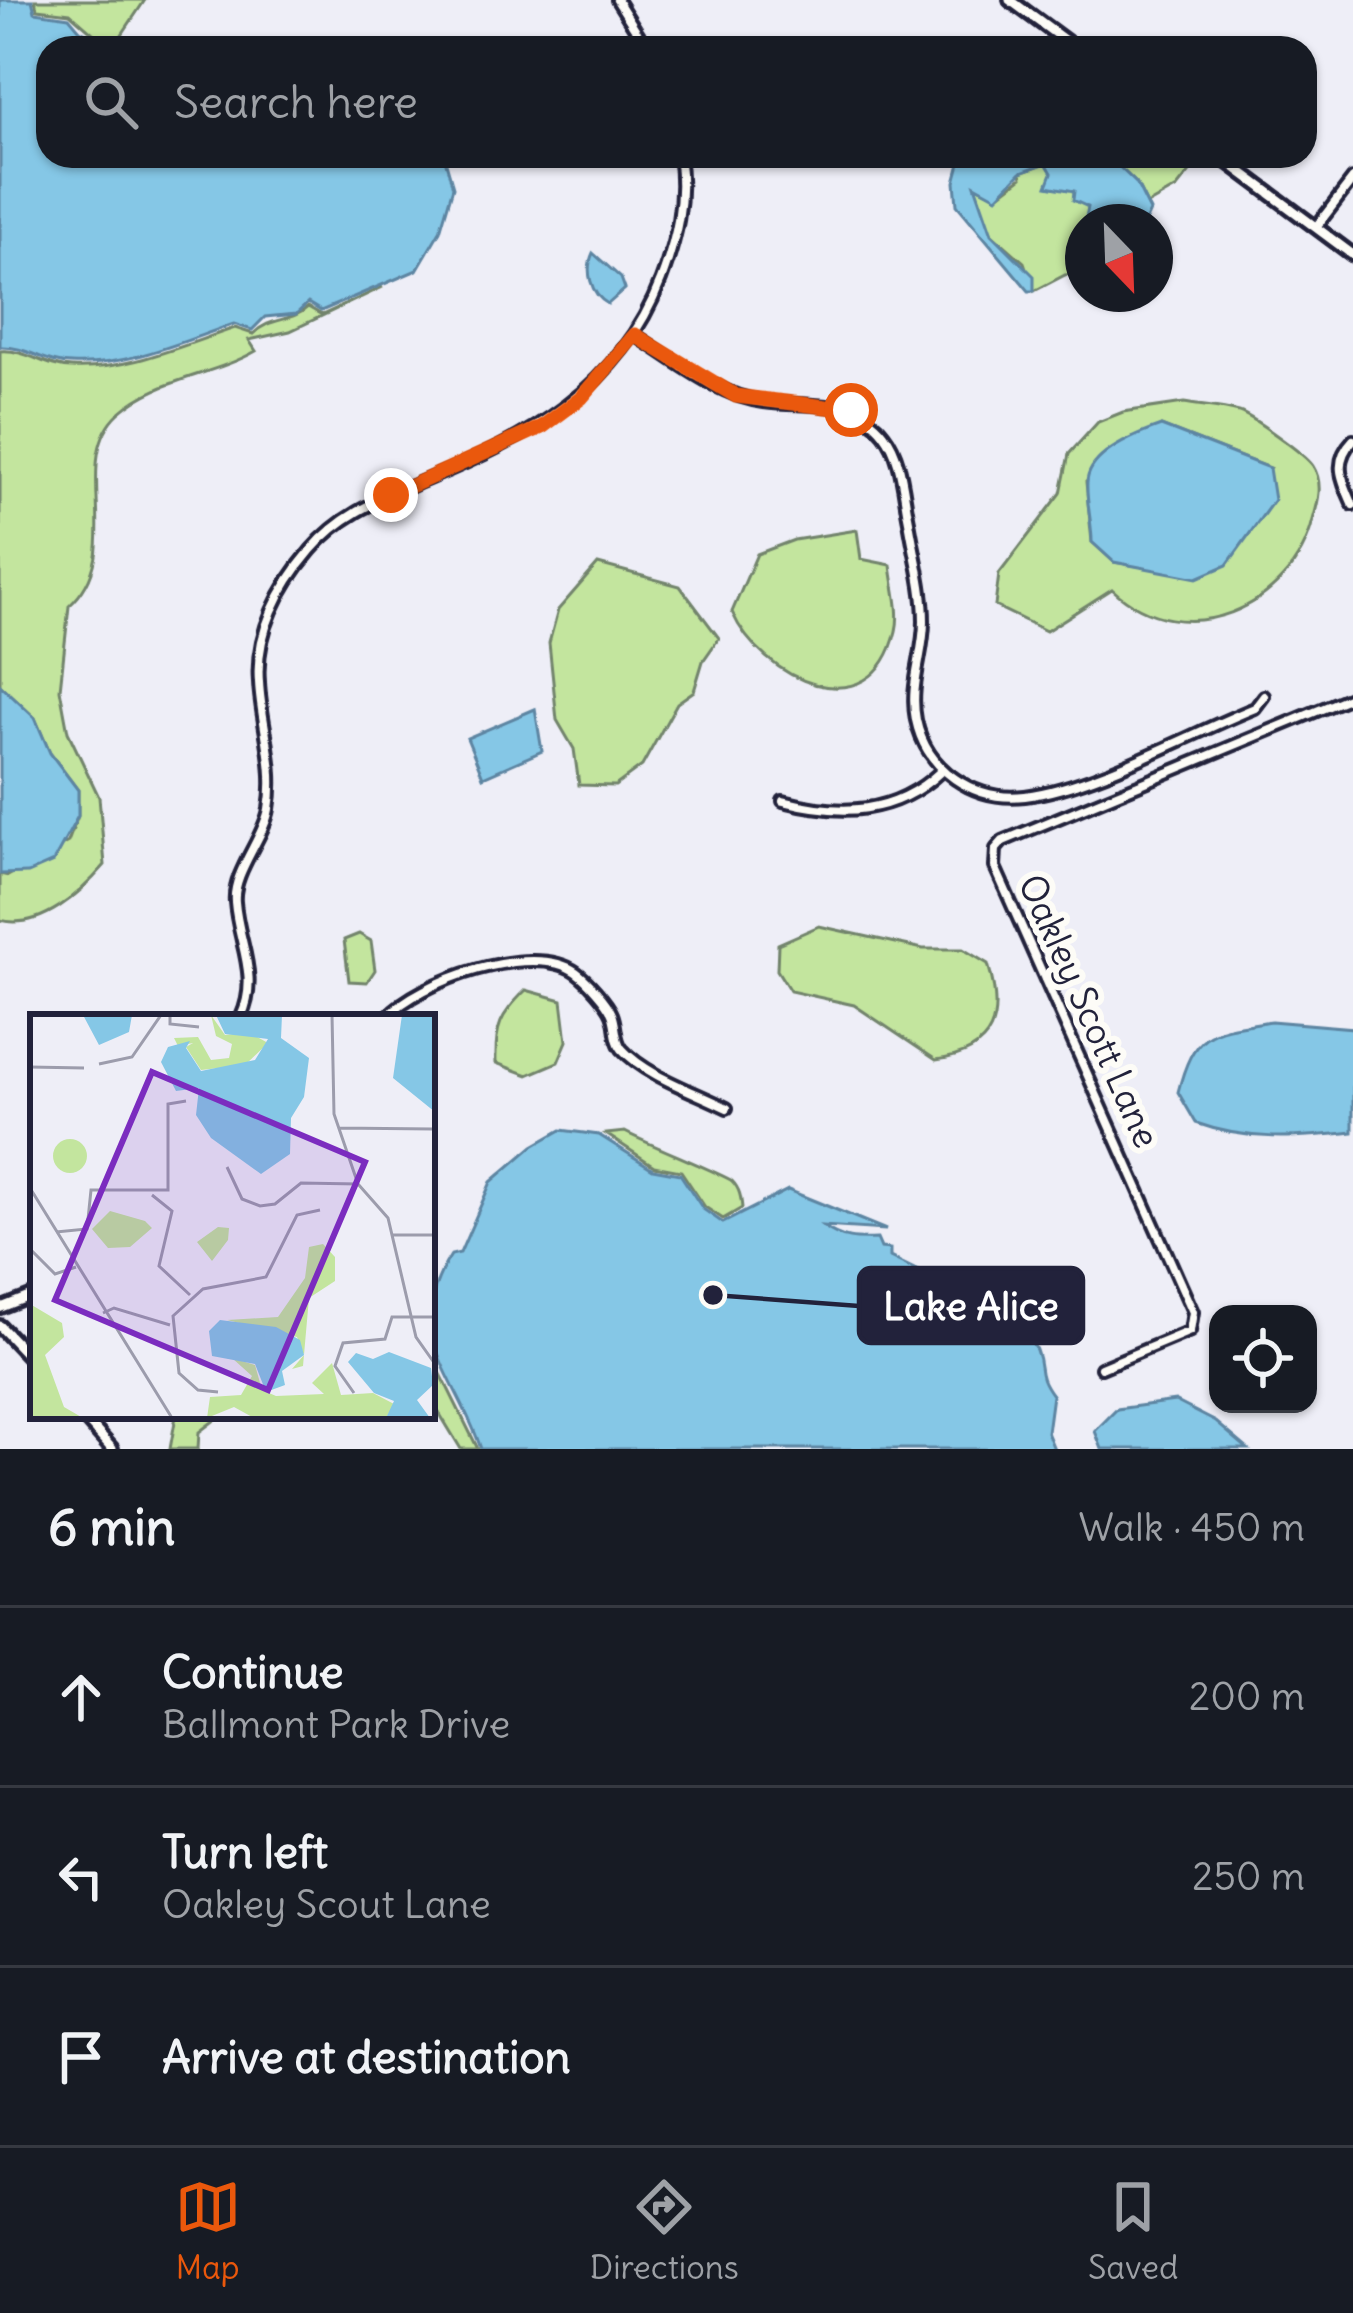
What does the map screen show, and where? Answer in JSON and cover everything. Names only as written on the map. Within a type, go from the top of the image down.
[{"type":"street","points":[[617,0],[640,36]]},
{"type":"street","points":[[1010,0],[1053,36]]},
{"type":"street","points":[[242,1014],[251,973],[234,896],[269,811],[272,761],[258,678],[271,606],[312,548],[359,506],[542,427],[581,398],[635,335],[672,251],[683,185],[681,168]]},
{"type":"street","points":[[1236,168],[1353,255]]},
{"type":"street","points":[[1316,227],[1353,179]]},
{"type":"street","points":[[635,335],[736,396],[851,410],[873,421],[888,438],[898,465],[924,620],[912,693],[916,719],[923,746],[940,772],[974,787],[1020,796],[1064,786],[1256,708],[1264,696]]},
{"type":"street","points":[[1353,440],[1342,453],[1338,471],[1353,505]]},
{"type":"street","name":"Oakley Scott Lane","points":[[1101,1368],[1190,1331],[1193,1312],[995,867],[996,849],[1003,841],[1353,696]]},
{"type":"street","points":[[783,801],[819,810],[868,810],[924,787],[940,772]]},
{"type":"street","points":[[391,1014],[435,984],[508,963],[545,961],[574,971],[611,1011],[618,1046],[727,1108]]},
{"type":"street","points":[[0,1308],[30,1296]]},
{"type":"street","points":[[0,1326],[30,1358]]},
{"type":"street","points":[[85,1419],[112,1449]]},
{"type":"green space","points":[[35,0],[145,0],[121,36],[96,36],[70,13],[37,9]]},
{"type":"green space","points":[[1032,168],[1051,168],[1085,204],[1065,204],[1065,275],[1034,291],[1024,262],[992,234],[971,188],[975,185],[997,196],[1022,177],[1021,172]]},
{"type":"green space","points":[[1120,168],[1193,168],[1177,188],[1146,204],[1136,183]]},
{"type":"green space","points":[[383,287],[290,331],[249,340],[256,351],[150,392],[119,413],[104,433],[96,481],[95,560],[87,584],[69,606],[60,689],[68,732],[99,797],[105,865],[72,898],[44,915],[15,922],[0,920],[0,874],[8,876],[68,842],[78,816],[78,790],[50,753],[35,718],[0,685],[0,351],[61,367],[113,365],[235,328],[253,334],[308,307],[322,315]]},
{"type":"green space","points":[[1184,403],[1225,409],[1245,415],[1289,445],[1313,466],[1319,486],[1301,551],[1283,577],[1259,598],[1232,613],[1202,620],[1171,619],[1140,609],[1112,589],[1046,631],[995,606],[999,574],[1061,493],[1069,454],[1098,422],[1123,412]],"holes":[[[1161,426],[1269,468],[1143,567],[1114,562],[1092,542],[1086,482]]]},
{"type":"green space","points":[[857,530],[861,559],[891,565],[896,631],[883,662],[864,680],[841,687],[816,684],[766,657],[732,612],[757,554],[794,540]]},
{"type":"green space","points":[[598,564],[680,586],[719,638],[703,661],[694,691],[677,703],[642,766],[615,786],[579,785],[574,749],[557,720],[549,643],[558,610]]},
{"type":"green space","points":[[819,926],[923,949],[963,949],[988,964],[994,1016],[983,1040],[956,1056],[936,1060],[854,1005],[790,991],[777,970],[778,944]]},
{"type":"green space","points":[[359,934],[371,941],[375,970],[367,982],[349,981],[344,940]]},
{"type":"green space","points":[[526,990],[562,1000],[567,1041],[558,1062],[528,1075],[496,1063],[501,1022]]},
{"type":"green space","points":[[625,1132],[732,1181],[742,1208],[723,1219],[705,1207],[681,1171],[654,1166],[606,1134]]},
{"type":"green space","points":[[435,1362],[478,1449],[461,1449],[435,1406]]},
{"type":"green space","points":[[175,1419],[216,1419],[199,1432],[198,1449],[170,1449]]},
{"type":"water","points":[[0,0],[32,0],[35,12],[69,17],[92,36],[36,36],[36,168],[447,168],[453,187],[440,231],[417,270],[321,311],[308,303],[296,314],[265,317],[252,330],[234,324],[154,352],[92,364],[61,363],[0,347]]},
{"type":"water","points":[[959,168],[1032,168],[1021,172],[997,197],[975,185],[992,234],[1034,276],[1034,291],[1029,291],[957,205]]},
{"type":"water","points":[[1049,168],[1120,168],[1136,183],[1146,204],[1082,204],[1073,200],[1074,191],[1047,186]]},
{"type":"water","points":[[593,253],[621,278],[625,289],[608,304],[591,281]]},
{"type":"water","points":[[1161,426],[1269,468],[1274,500],[1227,565],[1197,578],[1114,562],[1092,542],[1090,472],[1116,446]]},
{"type":"water","points":[[0,685],[35,718],[50,753],[78,790],[78,816],[53,862],[28,873],[0,874]]},
{"type":"water","points":[[535,709],[542,751],[483,777],[467,738]]},
{"type":"water","points":[[1271,1021],[1353,1028],[1353,1132],[1254,1136],[1196,1123],[1178,1092],[1199,1044],[1219,1031]]},
{"type":"water","points":[[561,1130],[599,1135],[653,1169],[680,1174],[703,1209],[723,1223],[788,1190],[886,1230],[823,1226],[836,1234],[877,1239],[881,1248],[890,1249],[890,1257],[935,1279],[977,1279],[1017,1316],[1036,1350],[1052,1395],[1047,1432],[1054,1449],[481,1449],[438,1354],[435,1291],[451,1255],[460,1253],[491,1182],[533,1146]]},
{"type":"water","points":[[1175,1401],[1216,1422],[1248,1449],[1102,1449],[1095,1431],[1117,1409]]},
{"type":"place","name":"Lake Alice","points":[[713,1295]]},
{"type":"route","points":[[391,495],[542,427],[581,398],[635,335],[736,396],[851,410]]}]
